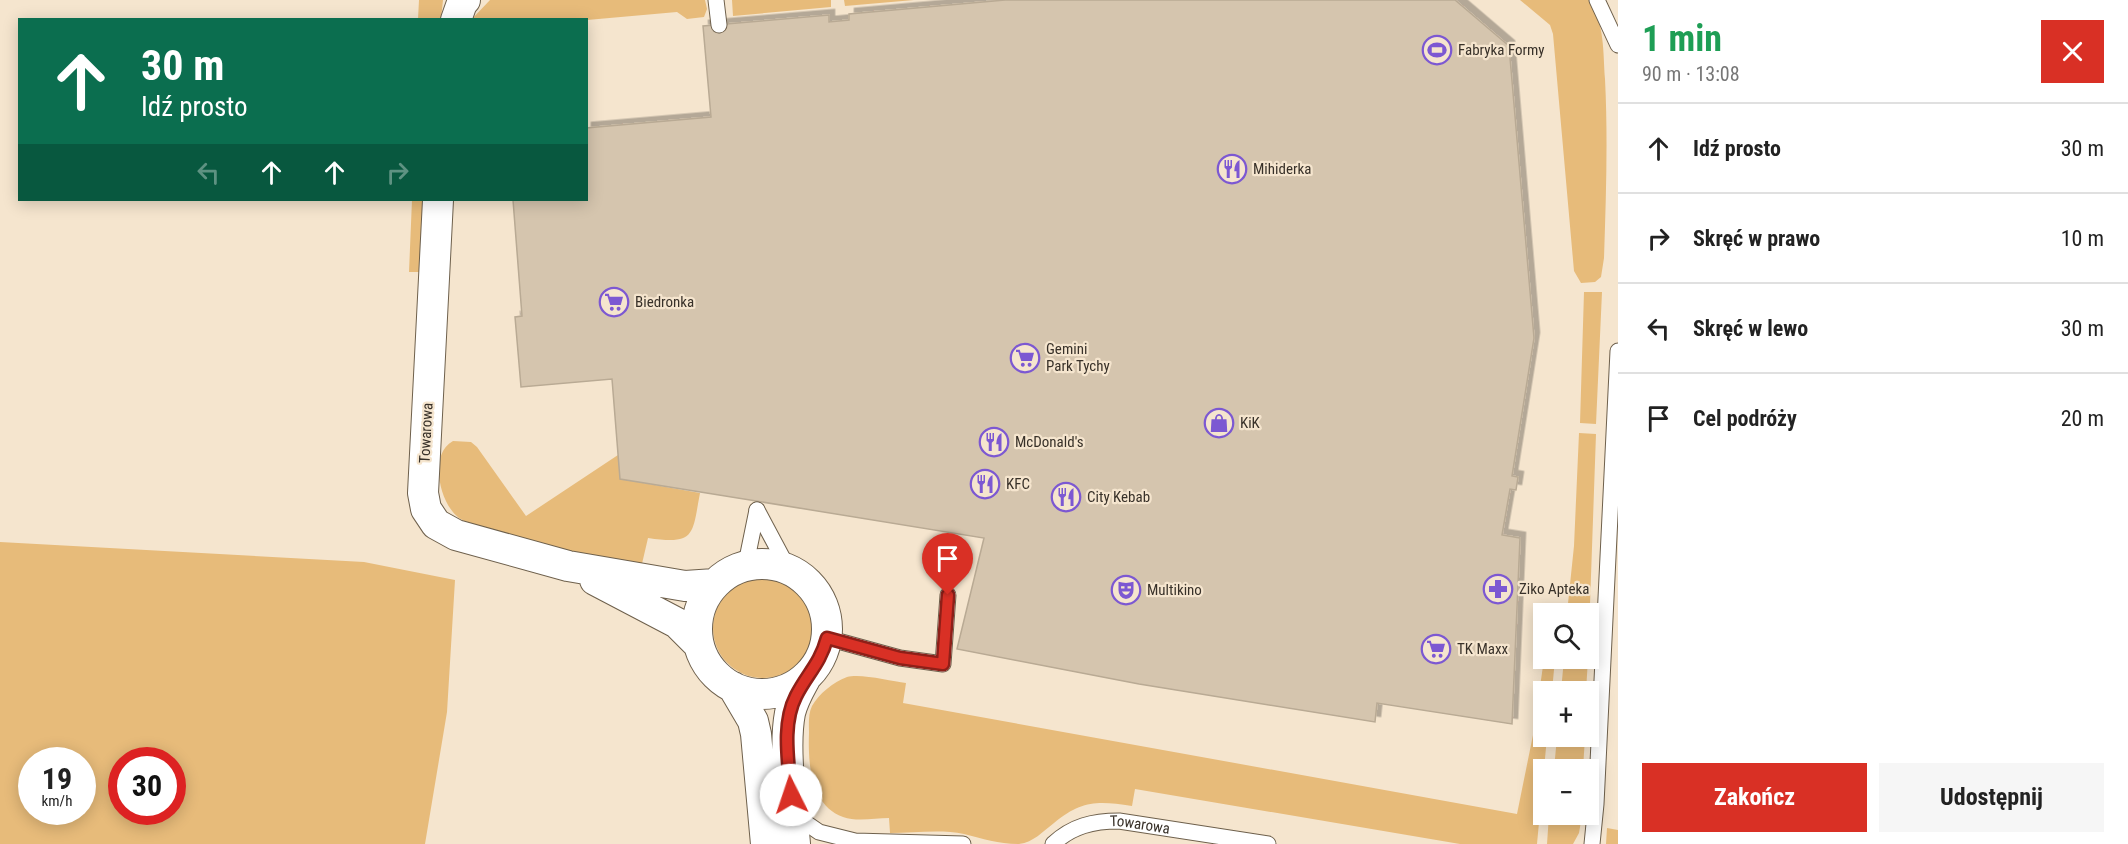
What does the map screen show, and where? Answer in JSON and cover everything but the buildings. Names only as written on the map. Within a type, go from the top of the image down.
[{"type":"street","points":[[457,18],[465,0]]},
{"type":"street","name":"Towarowa","points":[[438,201],[423,493],[426,508],[436,524],[456,535],[568,566],[685,586],[715,584]]},
{"type":"street","points":[[795,844],[788,739],[790,714],[794,699],[805,679],[818,664],[827,638],[824,610],[818,596],[806,581],[789,570],[774,565],[741,568],[715,584],[700,610],[697,625],[699,645],[707,665],[718,677],[733,687],[762,695],[779,692],[805,679]]},
{"type":"street","name":"Towarowa","points":[[568,566],[677,623],[699,645]]},
{"type":"street","points":[[733,687],[753,721],[756,734],[766,844]]},
{"type":"lane","points":[[716,0],[719,25]]},
{"type":"lane","points":[[1597,0],[1618,45]]},
{"type":"lane","points":[[1592,844],[1596,804],[1618,351]]},
{"type":"lane","points":[[741,568],[748,554],[757,510],[789,570]]},
{"type":"lane","points":[[827,638],[900,658],[943,664],[948,595]]},
{"type":"lane","points":[[792,813],[805,824],[833,837],[855,841],[963,844]]},
{"type":"lane","name":"Towarowa","points":[[1053,844],[1069,831],[1100,821],[1151,825],[1268,844]]},
{"type":"shaded area","points":[[419,0],[443,0],[441,18],[418,18]]},
{"type":"shaded area","points":[[490,0],[705,0],[707,9],[704,17],[687,19],[677,12],[588,20],[588,18],[473,18]]},
{"type":"shaded area","points":[[732,0],[831,0],[831,7],[733,16]]},
{"type":"shaded area","points":[[844,0],[914,0],[845,6]]},
{"type":"shaded area","points":[[1520,0],[1589,0],[1601,28],[1606,101],[1604,258],[1601,277],[1595,282],[1581,283],[1574,271],[1553,34],[1550,25]]},
{"type":"shaded area","points":[[412,201],[426,201],[420,272],[409,272]]},
{"type":"shaded area","points":[[1584,292],[1602,292],[1596,424],[1580,423]]},
{"type":"shaded area","points":[[1579,433],[1596,434],[1590,603],[1568,603],[1574,546]]},
{"type":"shaded area","points":[[453,441],[471,442],[477,447],[526,516],[618,455],[621,479],[700,493],[693,528],[683,538],[675,540],[648,538],[641,568],[537,544],[474,525],[454,514],[440,484],[440,458],[443,450]]},
{"type":"shaded area","points":[[0,542],[364,562],[455,580],[447,712],[425,844],[0,844]]},
{"type":"shaded area","points":[[763,578],[782,582],[799,592],[809,609],[813,628],[809,647],[799,664],[782,674],[763,678],[744,674],[727,664],[717,647],[713,628],[717,609],[727,592],[744,582]]},
{"type":"shaded area","points":[[1543,669],[1554,669],[1553,681],[1541,681]]},
{"type":"shaded area","points":[[1563,669],[1587,669],[1587,681],[1562,681]]},
{"type":"shaded area","points":[[853,676],[876,678],[906,683],[903,703],[1517,814],[1533,735],[1533,747],[1546,747],[1545,759],[1533,759],[1533,825],[1539,825],[1537,844],[1460,844],[1135,789],[1132,806],[1100,803],[1082,806],[1064,815],[1034,839],[1019,844],[946,832],[890,833],[889,818],[843,817],[832,811],[817,793],[809,757],[810,712],[822,693],[837,682]]},
{"type":"shaded area","points":[[1556,747],[1584,747],[1584,759],[1555,759]]},
{"type":"shaded area","points":[[1548,825],[1580,825],[1573,844],[1547,844]]},
{"type":"shaded area","points":[[1607,828],[1618,830],[1618,844],[1606,844]]},
{"type":"place","name":"Fabryka Formy","points":[[1437,50]]},
{"type":"place","name":"Mihiderka","points":[[1232,169]]},
{"type":"place","name":"Biedronka","points":[[614,302]]},
{"type":"place","name":"Gemini Park Tychy","points":[[1025,358]]},
{"type":"place","name":"KiK","points":[[1219,423]]},
{"type":"place","name":"McDonald's","points":[[994,442]]},
{"type":"place","name":"KFC","points":[[985,484]]},
{"type":"place","name":"City Kebab","points":[[1066,497]]},
{"type":"place","name":"Ziko Apteka","points":[[1498,589]]},
{"type":"place","name":"Multikino","points":[[1126,590]]},
{"type":"place","name":"TK Maxx","points":[[1436,649]]},
{"type":"route","points":[[791,795],[788,739],[790,714],[794,699],[805,679],[818,664],[827,638],[900,658],[943,664],[946,648],[948,595]]}]
